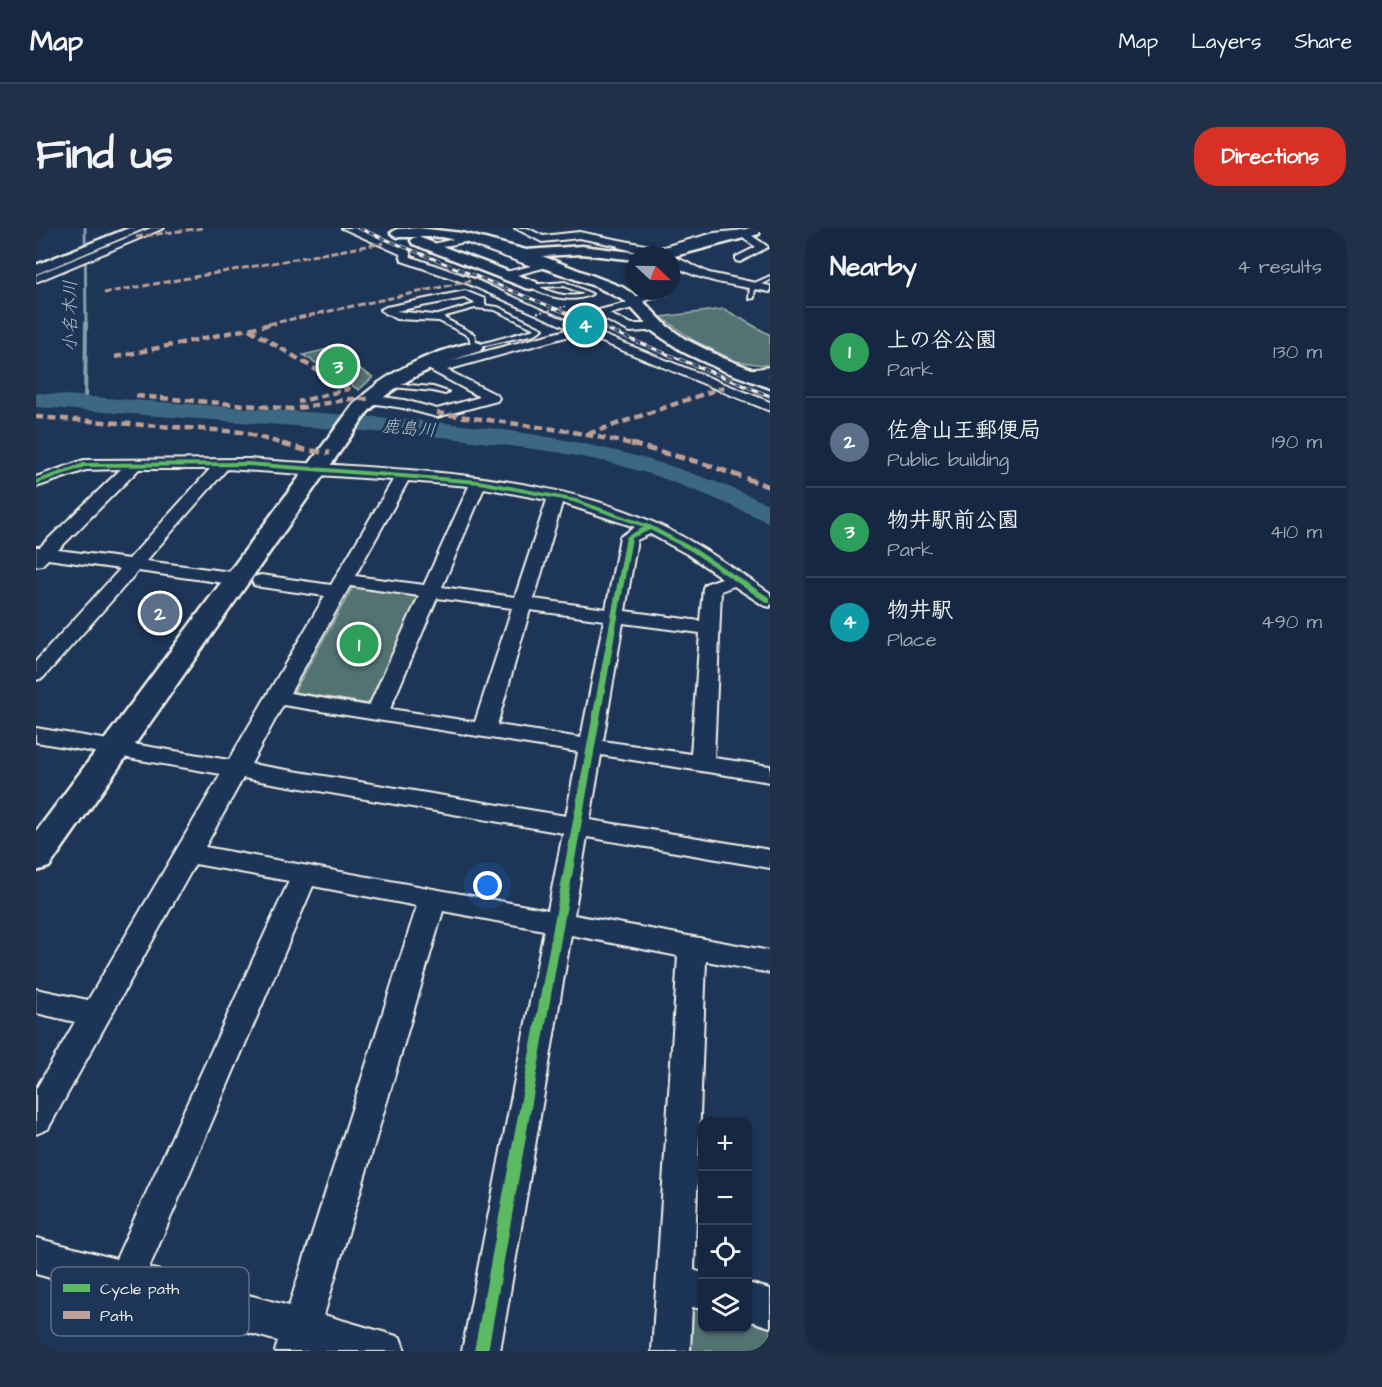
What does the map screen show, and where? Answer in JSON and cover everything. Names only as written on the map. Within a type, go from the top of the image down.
[{"type":"main road","points":[[36,260],[118,228]]},
{"type":"main road","points":[[36,270],[140,228]]},
{"type":"main road","points":[[391,230],[531,285]]},
{"type":"main road","points":[[391,230],[463,234],[525,254],[603,284],[636,302],[658,327],[681,344],[770,382]]},
{"type":"main road","points":[[680,251],[750,231]]},
{"type":"main road","points":[[525,254],[582,250],[626,255]]},
{"type":"main road","points":[[36,858],[116,748],[250,580],[324,462],[365,404],[393,378],[411,369],[474,347]]},
{"type":"street","points":[[36,279],[159,228]]},
{"type":"street","points":[[347,228],[405,252],[406,259],[470,281],[579,330],[770,407]]},
{"type":"street","points":[[520,228],[542,239],[569,235],[586,236],[660,250],[714,236],[750,231],[770,240]]},
{"type":"street","points":[[740,259],[763,247],[750,231]]},
{"type":"street","points":[[430,246],[466,239],[542,267],[505,275]]},
{"type":"street","points":[[680,265],[752,292],[770,289]]},
{"type":"street","points":[[701,276],[715,278]]},
{"type":"street","points":[[439,318],[396,316],[386,310],[465,294],[482,302],[481,305]]},
{"type":"street","points":[[641,300],[603,312],[602,315],[630,328],[658,327]]},
{"type":"street","points":[[365,404],[394,402],[437,413],[492,398],[435,369],[579,330]]},
{"type":"street","points":[[748,374],[770,371]]},
{"type":"street","points":[[36,482],[84,465],[324,462],[404,476],[479,482],[556,496],[608,510],[650,527],[693,550],[770,601]]},
{"type":"street","points":[[36,674],[223,464]]},
{"type":"street","points":[[39,555],[135,465]]},
{"type":"street","points":[[36,1119],[404,476]]},
{"type":"street","points":[[377,713],[479,482]]},
{"type":"street","points":[[484,730],[556,496]]},
{"type":"street","points":[[481,1351],[629,537],[650,527]]},
{"type":"street","points":[[39,555],[250,580],[431,592],[710,628]]},
{"type":"street","points":[[702,764],[712,588],[735,579]]},
{"type":"street","points":[[277,698],[770,774]]},
{"type":"street","points":[[36,735],[770,859]]},
{"type":"street","points":[[188,853],[770,962]]},
{"type":"street","points":[[131,1267],[305,875]]},
{"type":"street","points":[[297,1339],[433,899]]},
{"type":"street","points":[[671,1351],[689,1287],[693,947]]},
{"type":"street","points":[[36,1001],[96,1014]]},
{"type":"street","points":[[36,1256],[77,1267]]},
{"type":"street","points":[[752,1303],[770,1308]]},
{"type":"street","points":[[249,1323],[297,1339],[386,1351]]},
{"type":"lane","points":[[619,246],[626,247]]},
{"type":"lane","points":[[752,292],[770,278]]},
{"type":"lane","points":[[565,284],[589,294],[577,297],[564,296],[531,285],[565,284]]},
{"type":"lane","points":[[549,286],[553,293]]},
{"type":"lane","points":[[564,296],[570,291],[579,289]]},
{"type":"lane","points":[[481,305],[496,308],[540,329],[534,333],[474,347],[472,335],[439,318],[441,314],[481,305]]},
{"type":"lane","points":[[385,385],[445,392]]},
{"type":"path","points":[[539,313],[568,306]]},
{"type":"green space","points":[[724,309],[770,335],[770,366],[735,361],[693,340],[661,317]]},
{"type":"green space","points":[[328,349],[373,377],[359,390],[303,355]]},
{"type":"green space","points":[[353,587],[419,596],[370,704],[294,692]]},
{"type":"green space","points":[[686,1303],[698,1306],[698,1333],[752,1333],[752,1318],[770,1323],[770,1351],[684,1351]]},
{"type":"waterway","name":"小名木川","points":[[85,228],[86,323]]},
{"type":"waterway","name":"小名木川","points":[[85,404],[86,323]]},
{"type":"waterway","name":"鹿島川","points":[[36,400],[387,425],[556,444],[666,471],[719,490],[770,515]]},
{"type":"railway","points":[[358,228],[770,396]]},
{"type":"marked path","points":[[136,237],[202,228]]},
{"type":"marked path","points":[[104,293],[384,243]]},
{"type":"marked path","points":[[115,357],[470,281]]},
{"type":"marked path","points":[[249,329],[348,389],[298,402]]},
{"type":"marked path","points":[[588,434],[724,387]]},
{"type":"marked path","points":[[136,396],[293,409],[350,399],[369,399]]},
{"type":"marked path","points":[[437,413],[474,420],[568,431],[633,444],[680,456],[770,487]]},
{"type":"marked path","points":[[36,417],[241,432],[305,450],[330,453]]},
{"type":"cycle path","points":[[36,482],[84,465],[248,464],[479,482],[574,500],[650,527],[693,550],[770,601]]},
{"type":"cycle path","points":[[481,1351],[629,537],[650,527]]},
{"type":"place","name":"物井駅","points":[[585,325]]},
{"type":"place","name":"物井駅前公園","points":[[338,366]]},
{"type":"place","name":"佐倉山王郵便局","points":[[160,613]]},
{"type":"place","name":"上の谷公園","points":[[359,644]]}]
